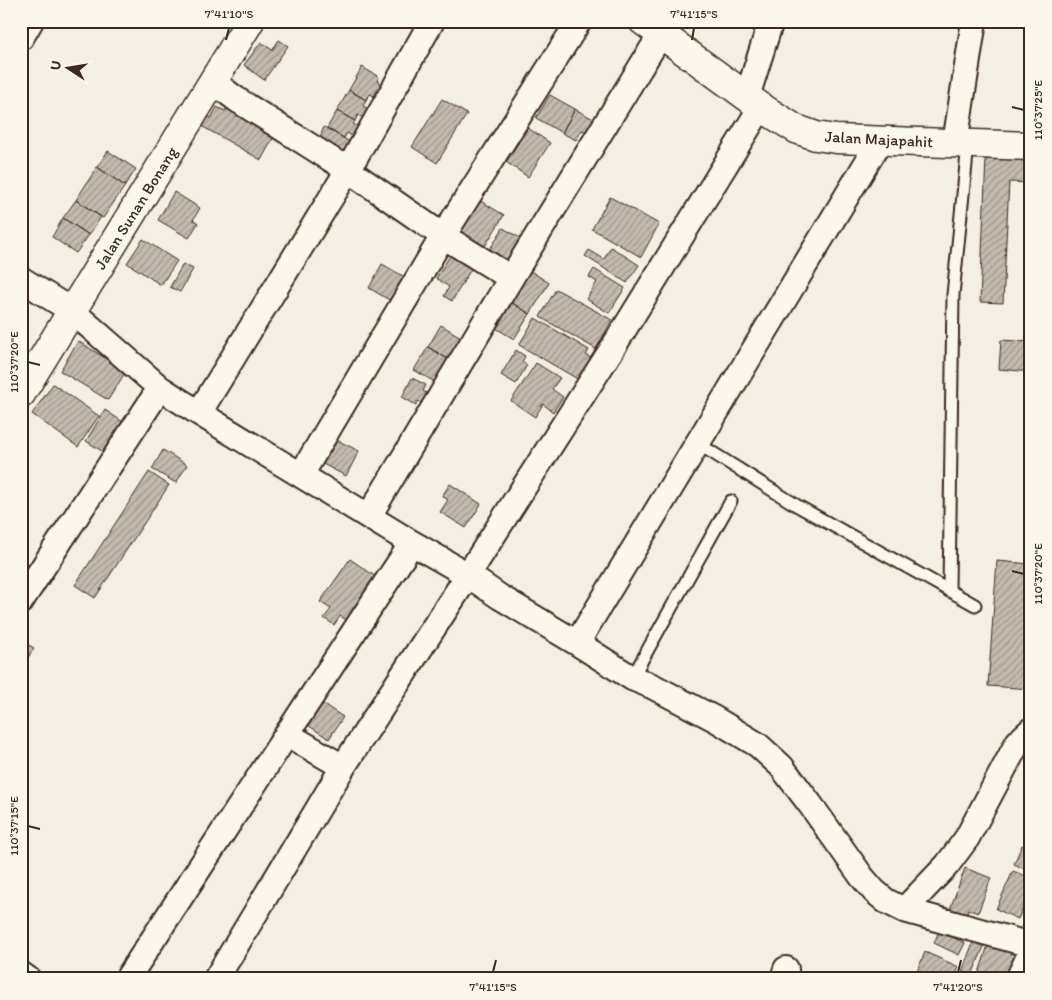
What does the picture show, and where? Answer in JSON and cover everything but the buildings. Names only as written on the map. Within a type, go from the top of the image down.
[{"type":"street","points":[[21,38],[32,21]]},
{"type":"street","name":"Jalan Sunan Bonang","points":[[21,394],[250,21]]},
{"type":"street","points":[[199,413],[348,170],[432,21]]},
{"type":"street","points":[[301,475],[443,236],[579,21]]},
{"type":"street","points":[[216,979],[343,767],[612,349],[754,102],[771,21]]},
{"type":"street","points":[[961,143],[974,21]]},
{"type":"street","points":[[368,516],[511,278],[652,28]]},
{"type":"street","name":"Jalan Majapahit","points":[[652,28],[754,102],[796,129],[816,136],[836,139],[1031,146]]},
{"type":"street","points":[[212,81],[236,99],[348,170],[443,236],[511,278]]},
{"type":"street","points":[[577,643],[880,141]]},
{"type":"street","points":[[21,279],[72,311],[160,388],[199,413],[468,575],[500,598],[632,678],[652,686],[758,745],[781,766],[862,876],[886,901],[904,910],[1031,945]]},
{"type":"street","points":[[21,601],[160,388]]},
{"type":"street","points":[[127,979],[412,543]]},
{"type":"street","points":[[904,910],[948,865],[967,838],[1018,742],[1031,730]]},
{"type":"street","points":[[287,734],[343,767]]},
{"type":"street","points":[[1018,979],[1031,952]]},
{"type":"street","points":[[21,974],[28,979]]},
{"type":"lane","points":[[949,591],[953,295],[961,143]]},
{"type":"lane","points":[[697,443],[796,505],[975,605]]},
{"type":"lane","points":[[632,678],[731,500]]}]
